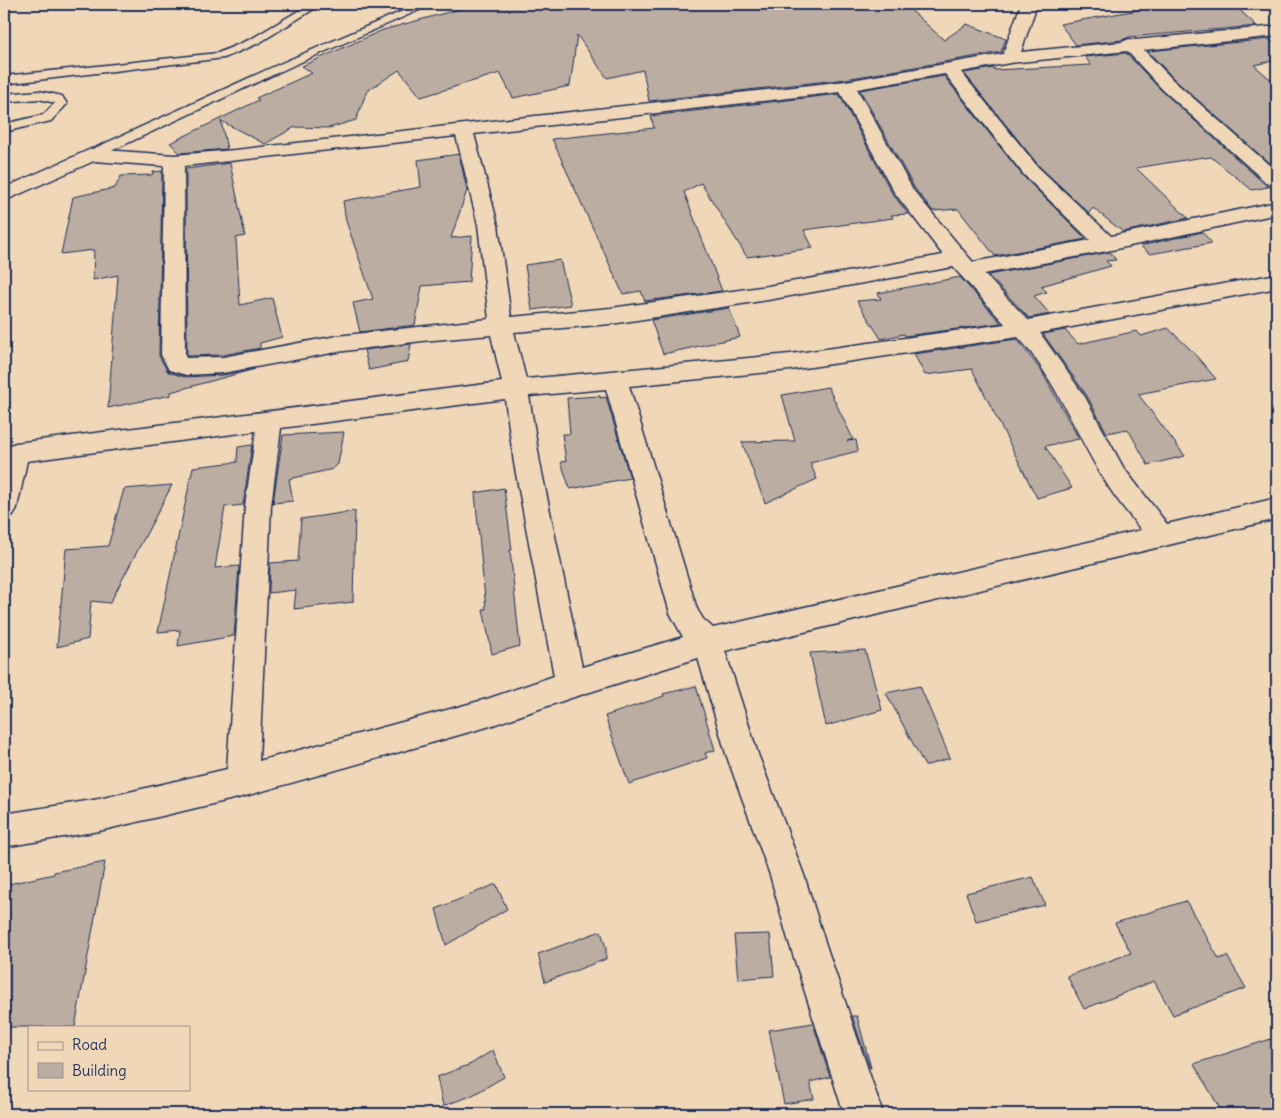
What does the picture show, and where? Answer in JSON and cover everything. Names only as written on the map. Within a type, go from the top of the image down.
[{"type":"street","points":[[1010,58],[1029,4]]},
{"type":"street","points":[[4,194],[91,156],[174,161],[464,131],[846,86],[1010,58],[1129,44],[1277,31]]},
{"type":"street","points":[[1129,44],[1175,92],[1277,182]]},
{"type":"street","points":[[949,68],[1031,171],[1107,244]]},
{"type":"street","points":[[846,86],[904,192],[963,264],[1039,346],[1076,403],[1114,474],[1160,535]]},
{"type":"street","points":[[464,131],[488,225],[501,327],[516,389],[527,463],[571,684]]},
{"type":"street","points":[[174,161],[173,355],[177,364],[186,367],[201,367],[337,344],[611,316],[1107,244],[1277,208]]},
{"type":"street","points":[[4,508],[16,453],[516,389],[790,362],[1022,329],[1277,281]]},
{"type":"street","points":[[615,379],[684,613],[694,628],[708,642],[742,754],[787,875],[805,936],[864,1114]]},
{"type":"street","points":[[242,781],[258,506],[270,421]]},
{"type":"street","points":[[4,831],[100,815],[242,781],[487,714],[571,684],[708,642],[1277,509]]},
{"type":"lane","points":[[4,80],[220,56],[255,41],[317,4]]},
{"type":"lane","points":[[91,156],[288,64],[428,4]]},
{"type":"lane","points":[[4,98],[39,95],[58,99],[61,104],[47,118],[4,128]]},
{"type":"building","points":[[478,4],[904,4],[944,40],[967,24],[1006,39],[1001,52],[846,79],[649,101],[643,70],[607,78],[577,35],[570,86],[513,98],[500,73],[421,97],[399,70],[367,91],[356,120],[329,128],[295,127],[265,144],[221,121],[227,149],[180,153],[170,143],[259,100],[256,98],[312,73],[302,66],[383,30]]},
{"type":"building","points":[[1138,4],[1233,4],[1257,26],[1129,37],[1122,40],[1076,45],[1060,24],[1143,9]]},
{"type":"building","points":[[1270,39],[1277,46],[1277,60],[1254,65],[1277,85],[1277,170],[1175,80],[1148,51]]},
{"type":"building","points":[[1126,53],[1161,90],[1268,187],[1252,190],[1211,157],[1136,168],[1188,218],[1123,232],[1093,208],[1089,213],[1039,166],[964,73],[994,68],[994,70],[1091,65],[1085,57]]},
{"type":"building","points":[[944,76],[1023,176],[1086,239],[995,256],[958,209],[933,211],[915,189],[860,90]]},
{"type":"building","points":[[839,94],[892,193],[908,214],[891,215],[893,218],[804,230],[813,248],[747,257],[701,183],[684,192],[722,291],[645,301],[641,291],[623,294],[552,139],[654,128],[651,116]]},
{"type":"building","points":[[459,154],[467,190],[451,238],[472,236],[469,282],[422,286],[415,325],[360,332],[353,303],[373,299],[346,221],[343,201],[421,187],[418,160]]},
{"type":"building","points":[[230,163],[245,236],[236,238],[240,305],[272,298],[282,337],[260,343],[260,348],[223,355],[187,356],[186,169]]},
{"type":"building","points":[[162,171],[159,356],[168,372],[185,377],[223,375],[255,369],[171,392],[171,395],[108,408],[118,275],[93,280],[94,250],[61,254],[73,197],[115,188],[121,176],[152,175],[153,172]]},
{"type":"building","points":[[1202,232],[1212,243],[1150,254],[1140,246]]},
{"type":"building","points":[[1110,252],[1116,260],[1106,261],[1111,266],[1041,286],[1047,292],[1034,296],[1050,314],[1029,318],[988,275]]},
{"type":"building","points":[[560,260],[571,305],[532,310],[525,265]]},
{"type":"building","points":[[960,277],[1001,323],[905,336],[904,334],[881,339],[857,301],[881,299],[878,293]]},
{"type":"building","points":[[729,308],[740,337],[663,354],[651,320]]},
{"type":"building","points":[[1168,328],[1192,351],[1216,379],[1138,394],[1185,456],[1148,465],[1128,429],[1107,433],[1087,396],[1043,334],[1065,330],[1078,344],[1137,331],[1141,336]]},
{"type":"building","points":[[1017,339],[1042,372],[1079,439],[1045,446],[1072,488],[1037,498],[972,369],[925,375],[914,354]]},
{"type":"building","points":[[411,344],[408,362],[369,370],[364,350]]},
{"type":"building","points":[[828,387],[853,439],[847,441],[856,440],[858,451],[810,463],[817,479],[765,503],[742,442],[795,441],[782,395]]},
{"type":"building","points":[[600,396],[600,398],[606,397],[630,478],[570,489],[561,462],[566,461],[562,434],[570,434],[567,398]]},
{"type":"building","points":[[344,432],[338,464],[333,469],[289,479],[293,501],[273,503],[283,435]]},
{"type":"building","points":[[252,445],[243,505],[225,507],[215,568],[239,566],[234,636],[178,646],[180,630],[158,632],[193,467],[237,462],[238,447]]},
{"type":"building","points":[[172,485],[110,603],[91,601],[88,639],[57,647],[66,549],[108,546],[124,489]]},
{"type":"building","points":[[504,488],[512,550],[510,550],[520,646],[492,654],[483,609],[486,609],[475,493]]},
{"type":"building","points":[[355,511],[353,602],[294,609],[296,590],[269,593],[270,563],[298,561],[301,519]]},
{"type":"building","points":[[865,650],[882,710],[826,726],[810,653]]},
{"type":"building","points":[[696,686],[715,750],[705,753],[707,758],[629,784],[605,716],[664,696],[663,694]]},
{"type":"building","points":[[920,686],[950,758],[925,766],[886,693]]},
{"type":"building","points":[[105,862],[75,1026],[4,1027],[4,885],[54,874],[54,872]]},
{"type":"building","points":[[1033,877],[1045,905],[976,921],[966,893]]},
{"type":"building","points":[[496,884],[507,909],[446,945],[436,909]]},
{"type":"building","points":[[1186,901],[1219,959],[1227,956],[1246,988],[1173,1015],[1154,981],[1084,1009],[1067,976],[1131,953],[1115,923]]},
{"type":"building","points":[[601,931],[606,948],[606,959],[545,982],[538,954]]},
{"type":"building","points":[[770,934],[774,976],[738,979],[734,935]]},
{"type":"building","points":[[852,1016],[857,1016],[871,1068],[870,1068]]},
{"type":"building","points":[[813,1023],[830,1077],[810,1082],[814,1099],[784,1104],[769,1030]]},
{"type":"building","points":[[1277,1037],[1277,1114],[1223,1114],[1194,1064]]},
{"type":"building","points":[[493,1050],[504,1077],[471,1096],[443,1106],[437,1077],[471,1064]]}]
